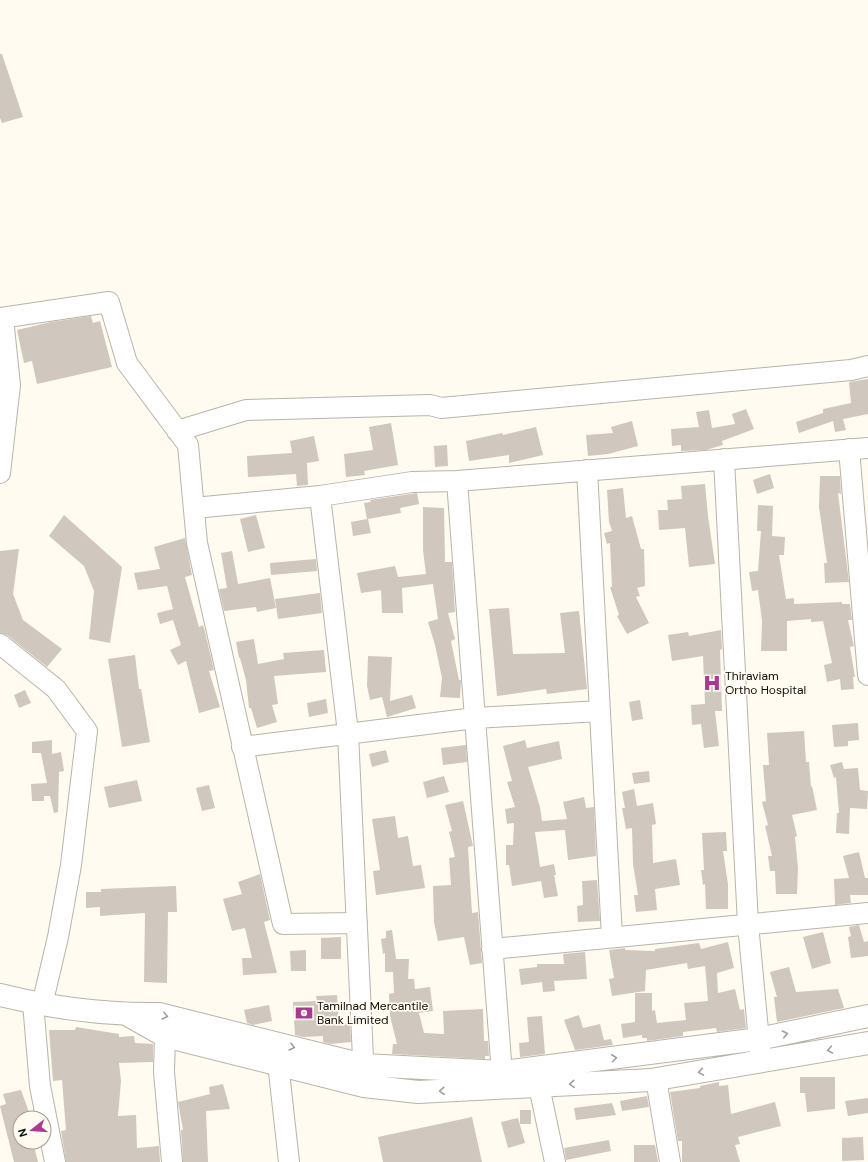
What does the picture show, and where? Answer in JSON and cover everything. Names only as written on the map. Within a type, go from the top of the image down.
[{"type":"main road","points":[[0,995],[37,1004],[127,1014],[159,1014],[418,1092],[759,1039],[868,1016]]},
{"type":"main road","points":[[127,1014],[165,1036],[278,1063],[364,1076]]},
{"type":"main road","points":[[502,1080],[538,1086],[656,1079],[868,1043]]},
{"type":"street","points":[[0,473],[10,385],[1,318],[109,302],[128,363],[188,445],[197,543],[282,924],[357,923]]},
{"type":"street","points":[[177,431],[246,410],[430,405],[441,408],[851,370],[868,366]]},
{"type":"street","points":[[194,508],[320,496],[412,482],[457,481],[859,448],[868,675]]},
{"type":"street","points":[[724,458],[748,924],[761,1062]]},
{"type":"street","points":[[587,470],[612,937]]},
{"type":"street","points":[[457,481],[502,1080]]},
{"type":"street","points":[[320,496],[348,733],[364,1076]]},
{"type":"street","points":[[0,644],[56,688],[86,731],[71,865],[58,937],[37,1004],[40,1086],[55,1162]]},
{"type":"street","points":[[242,747],[475,718],[600,711]]},
{"type":"street","points":[[492,949],[868,913]]},
{"type":"street","points":[[165,1036],[164,1072],[172,1162]]},
{"type":"street","points":[[278,1063],[289,1162]]},
{"type":"street","points":[[656,1079],[670,1162]]},
{"type":"street","points":[[538,1086],[555,1162]]},
{"type":"building","points":[[0,54],[2,54],[23,117],[2,123],[0,118]]},
{"type":"building","points":[[91,316],[93,323],[100,321],[112,367],[37,384],[32,361],[24,363],[17,330],[51,322]]},
{"type":"building","points":[[868,379],[868,414],[843,419],[846,430],[835,432],[833,421],[799,433],[796,422],[823,413],[823,409],[851,403],[849,382]]},
{"type":"building","points":[[746,409],[754,429],[722,441],[723,445],[706,450],[681,451],[681,445],[672,446],[671,429],[699,427],[696,412],[709,410],[712,428],[735,424],[732,414]]},
{"type":"building","points":[[632,421],[638,446],[608,454],[588,456],[586,435],[613,433],[611,427]]},
{"type":"building","points":[[391,423],[398,465],[364,471],[365,475],[346,477],[344,454],[373,450],[369,427]]},
{"type":"building","points":[[536,427],[543,455],[509,463],[509,455],[469,461],[466,441],[502,433],[503,435]]},
{"type":"building","points":[[314,436],[319,461],[307,463],[308,485],[297,486],[296,474],[248,477],[247,456],[292,453],[290,441]]},
{"type":"building","points":[[447,445],[448,466],[435,467],[434,446]]},
{"type":"building","points":[[770,474],[774,488],[757,494],[753,480]]},
{"type":"building","points":[[820,476],[840,476],[841,494],[838,493],[849,582],[825,583],[824,563],[827,563],[819,507]]},
{"type":"building","points":[[705,484],[715,564],[689,567],[685,528],[659,530],[658,510],[668,510],[667,500],[682,499],[681,486]]},
{"type":"building","points":[[623,488],[626,518],[632,516],[641,549],[644,549],[645,586],[637,588],[640,596],[636,597],[649,623],[627,634],[617,616],[619,615],[610,587],[612,587],[610,543],[607,544],[604,533],[612,531],[609,522],[607,490]]},
{"type":"building","points":[[417,493],[419,504],[400,508],[401,513],[368,519],[371,533],[353,536],[351,522],[367,519],[364,503],[371,502],[370,500]]},
{"type":"building","points":[[758,505],[773,506],[772,536],[785,537],[784,555],[779,555],[786,599],[794,598],[794,604],[842,602],[842,604],[850,604],[852,620],[848,620],[854,646],[850,647],[855,677],[853,677],[854,689],[841,690],[840,679],[827,682],[824,665],[832,663],[823,621],[811,622],[811,619],[787,621],[787,651],[761,651],[762,621],[758,590],[752,591],[749,572],[758,571],[761,531],[757,531]]},
{"type":"building","points":[[423,507],[444,508],[445,562],[452,562],[455,612],[448,613],[455,639],[451,641],[459,680],[461,680],[460,698],[440,697],[442,678],[435,645],[428,622],[438,619],[433,584],[402,588],[403,613],[382,613],[381,590],[361,593],[357,573],[395,566],[398,577],[426,574],[423,550]]},
{"type":"building","points":[[64,515],[122,567],[110,643],[89,639],[94,591],[84,566],[49,536]]},
{"type":"building","points":[[256,515],[265,548],[248,552],[240,519]]},
{"type":"building","points":[[185,538],[192,575],[185,577],[199,627],[203,625],[205,632],[214,670],[209,671],[220,707],[199,713],[186,661],[178,665],[170,650],[181,645],[173,620],[160,624],[157,613],[173,609],[167,586],[138,590],[134,573],[160,569],[154,547]]},
{"type":"building","points":[[19,549],[13,594],[23,620],[62,649],[47,667],[7,635],[0,633],[0,551]]},
{"type":"building","points":[[232,551],[238,584],[270,578],[276,608],[257,612],[256,607],[224,611],[219,589],[227,588],[221,553]]},
{"type":"building","points":[[316,559],[317,571],[271,575],[270,563]]},
{"type":"building","points":[[320,593],[322,613],[278,619],[275,599]]},
{"type":"building","points":[[509,608],[513,654],[565,653],[560,613],[579,611],[587,689],[547,694],[546,689],[497,696],[489,609]]},
{"type":"building","points":[[721,630],[722,649],[720,650],[722,711],[715,711],[719,746],[704,748],[701,724],[692,725],[691,705],[705,704],[703,656],[672,661],[668,635],[688,632],[689,636]]},
{"type":"building","points":[[254,639],[258,664],[284,659],[283,653],[324,650],[326,672],[274,676],[278,704],[272,705],[277,722],[257,728],[251,708],[249,708],[246,680],[236,642]]},
{"type":"building","points":[[135,655],[139,689],[141,689],[150,742],[122,747],[108,659]]},
{"type":"building","points":[[368,656],[392,657],[390,701],[412,695],[416,708],[387,717],[382,697],[370,700],[367,686]]},
{"type":"building","points":[[25,690],[31,703],[19,708],[14,695]]},
{"type":"building","points":[[326,699],[328,713],[309,717],[307,703]]},
{"type":"building","points":[[640,700],[643,719],[632,721],[629,702]]},
{"type":"building","points":[[858,723],[859,740],[848,741],[848,746],[834,747],[832,725]]},
{"type":"building","points":[[804,731],[806,762],[809,762],[811,787],[812,786],[817,810],[792,815],[797,836],[795,837],[798,868],[797,894],[776,894],[775,871],[770,871],[768,856],[772,856],[765,826],[768,825],[762,802],[766,801],[763,765],[769,765],[767,733]]},
{"type":"building","points":[[52,740],[52,754],[61,752],[64,771],[59,772],[58,812],[54,813],[50,796],[44,796],[44,801],[32,801],[31,784],[47,783],[41,753],[32,753],[32,742]]},
{"type":"building","points":[[525,740],[527,748],[559,741],[562,759],[528,767],[540,807],[542,821],[567,819],[563,802],[584,797],[586,808],[594,807],[596,856],[568,860],[565,830],[535,832],[540,867],[554,864],[556,875],[554,875],[558,896],[544,898],[541,881],[512,886],[509,865],[506,865],[506,845],[513,845],[514,823],[507,824],[505,809],[515,807],[507,782],[512,781],[503,746]]},
{"type":"building","points":[[466,745],[467,762],[443,765],[441,748]]},
{"type":"building","points":[[386,750],[389,762],[372,767],[369,754]]},
{"type":"building","points":[[842,762],[844,769],[858,768],[860,790],[868,791],[867,809],[850,808],[849,834],[836,833],[837,813],[839,813],[836,777],[834,778],[830,765]]},
{"type":"building","points":[[649,771],[650,782],[634,784],[632,773]]},
{"type":"building","points":[[444,776],[449,792],[427,798],[423,782]]},
{"type":"building","points":[[137,780],[142,801],[109,808],[104,787]]},
{"type":"building","points":[[209,785],[215,808],[202,811],[196,788]]},
{"type":"building","points":[[634,789],[637,806],[653,803],[656,824],[652,825],[653,863],[676,859],[680,885],[655,889],[657,910],[636,912],[634,895],[638,895],[633,864],[632,828],[626,829],[622,808],[625,808],[622,792]]},
{"type":"building","points":[[463,801],[473,846],[468,847],[472,913],[478,912],[482,963],[470,965],[464,937],[438,941],[434,922],[433,886],[451,885],[449,858],[455,857],[449,832],[452,831],[445,805]]},
{"type":"building","points":[[395,816],[398,838],[408,836],[413,866],[421,865],[425,888],[376,895],[373,871],[380,870],[372,819]]},
{"type":"building","points":[[726,832],[727,851],[723,851],[728,884],[728,909],[706,909],[705,884],[703,885],[701,870],[704,870],[702,833]]},
{"type":"building","points":[[859,852],[865,878],[868,878],[868,895],[850,895],[851,903],[835,905],[834,879],[849,878],[843,856]]},
{"type":"building","points":[[260,874],[270,920],[264,922],[277,973],[243,975],[242,958],[252,958],[245,928],[232,931],[223,899],[242,894],[238,882]]},
{"type":"building","points":[[597,880],[600,921],[578,922],[577,906],[583,905],[582,881]]},
{"type":"building","points":[[176,886],[177,912],[168,912],[167,983],[144,982],[145,913],[100,916],[100,907],[86,908],[86,892],[101,892],[101,889]]},
{"type":"building","points":[[859,925],[864,942],[868,941],[868,956],[851,958],[848,937],[851,936],[849,927]]},
{"type":"building","points":[[392,930],[396,959],[409,959],[408,979],[414,979],[415,989],[430,987],[433,1011],[419,1013],[424,1033],[444,1034],[443,1011],[483,1009],[484,1041],[488,1041],[489,1056],[485,1056],[485,1059],[392,1054],[393,1044],[397,1044],[390,1016],[389,994],[394,993],[393,972],[385,972],[385,953],[383,954],[381,939],[386,938],[386,931]]},
{"type":"building","points":[[823,932],[831,963],[812,969],[803,937]]},
{"type":"building","points":[[341,937],[341,959],[321,959],[321,938]]},
{"type":"building","points":[[728,942],[734,968],[717,973],[718,993],[735,989],[740,1010],[744,1009],[746,1028],[717,1032],[716,1028],[683,1032],[683,1036],[647,1041],[647,1038],[642,1038],[642,1035],[623,1038],[621,1024],[635,1022],[635,993],[652,993],[652,1011],[655,1010],[657,1023],[686,1020],[684,1003],[708,1001],[705,966],[688,969],[687,963],[646,970],[645,991],[612,996],[609,979],[614,978],[609,950],[625,948],[625,950],[655,951],[655,949],[699,943],[701,949]]},
{"type":"building","points":[[306,950],[306,971],[291,971],[290,951]]},
{"type":"building","points":[[585,952],[587,979],[554,981],[555,991],[543,992],[542,982],[521,985],[519,969],[537,967],[537,964],[564,964],[563,954]]},
{"type":"building","points":[[789,967],[796,992],[838,989],[844,1008],[777,1022],[774,997],[777,997],[770,972]]},
{"type":"building","points":[[337,995],[339,1024],[350,1023],[351,1042],[330,1044],[323,1042],[323,1036],[303,1037],[295,1035],[293,1002],[317,1001],[316,996]]},
{"type":"building","points":[[269,1005],[272,1021],[253,1025],[247,1023],[244,1010]]},
{"type":"building","points":[[579,1015],[583,1028],[600,1024],[604,1040],[611,1039],[613,1045],[575,1050],[564,1020]]},
{"type":"building","points":[[542,1016],[545,1054],[520,1057],[519,1043],[529,1042],[527,1017]]},
{"type":"building","points":[[76,1027],[119,1034],[119,1037],[134,1036],[135,1043],[153,1044],[153,1062],[119,1063],[121,1081],[118,1116],[136,1115],[137,1148],[159,1146],[160,1162],[66,1162],[61,1131],[66,1130],[62,1080],[53,1081],[49,1030],[75,1030]]},
{"type":"building","points":[[800,1077],[835,1077],[835,1109],[807,1112],[805,1093],[800,1093]]},
{"type":"building","points":[[719,1082],[719,1086],[728,1085],[731,1114],[775,1102],[781,1126],[738,1137],[740,1144],[735,1145],[740,1162],[682,1162],[682,1141],[678,1141],[670,1092],[700,1088],[700,1086]]},
{"type":"building","points":[[223,1084],[230,1109],[206,1111],[208,1162],[183,1162],[181,1130],[183,1130],[178,1102],[210,1094],[209,1087]]},
{"type":"building","points":[[21,1090],[28,1110],[12,1110],[12,1150],[35,1150],[38,1162],[14,1162],[0,1106],[6,1104],[3,1094]]},
{"type":"building","points":[[647,1096],[649,1107],[622,1111],[620,1101]]},
{"type":"building","points":[[868,1098],[868,1113],[848,1116],[845,1101]]},
{"type":"building","points":[[612,1103],[616,1115],[576,1120],[574,1108]]},
{"type":"building","points":[[520,1110],[531,1110],[531,1124],[520,1124]]},
{"type":"building","points":[[472,1117],[482,1162],[383,1162],[378,1137]]},
{"type":"building","points":[[518,1118],[525,1143],[508,1148],[501,1122]]},
{"type":"building","points":[[863,1137],[864,1160],[842,1161],[842,1138]]},
{"type":"building","points":[[609,1140],[611,1151],[566,1160],[564,1148]]},
{"type":"building","points":[[634,1145],[655,1145],[658,1162],[634,1162]]},
{"type":"place","name":"Thiraviam Ortho Hospital","points":[[712,683]]},
{"type":"place","name":"Tamilnad Mercantile Bank Limited","points":[[304,1013]]}]
